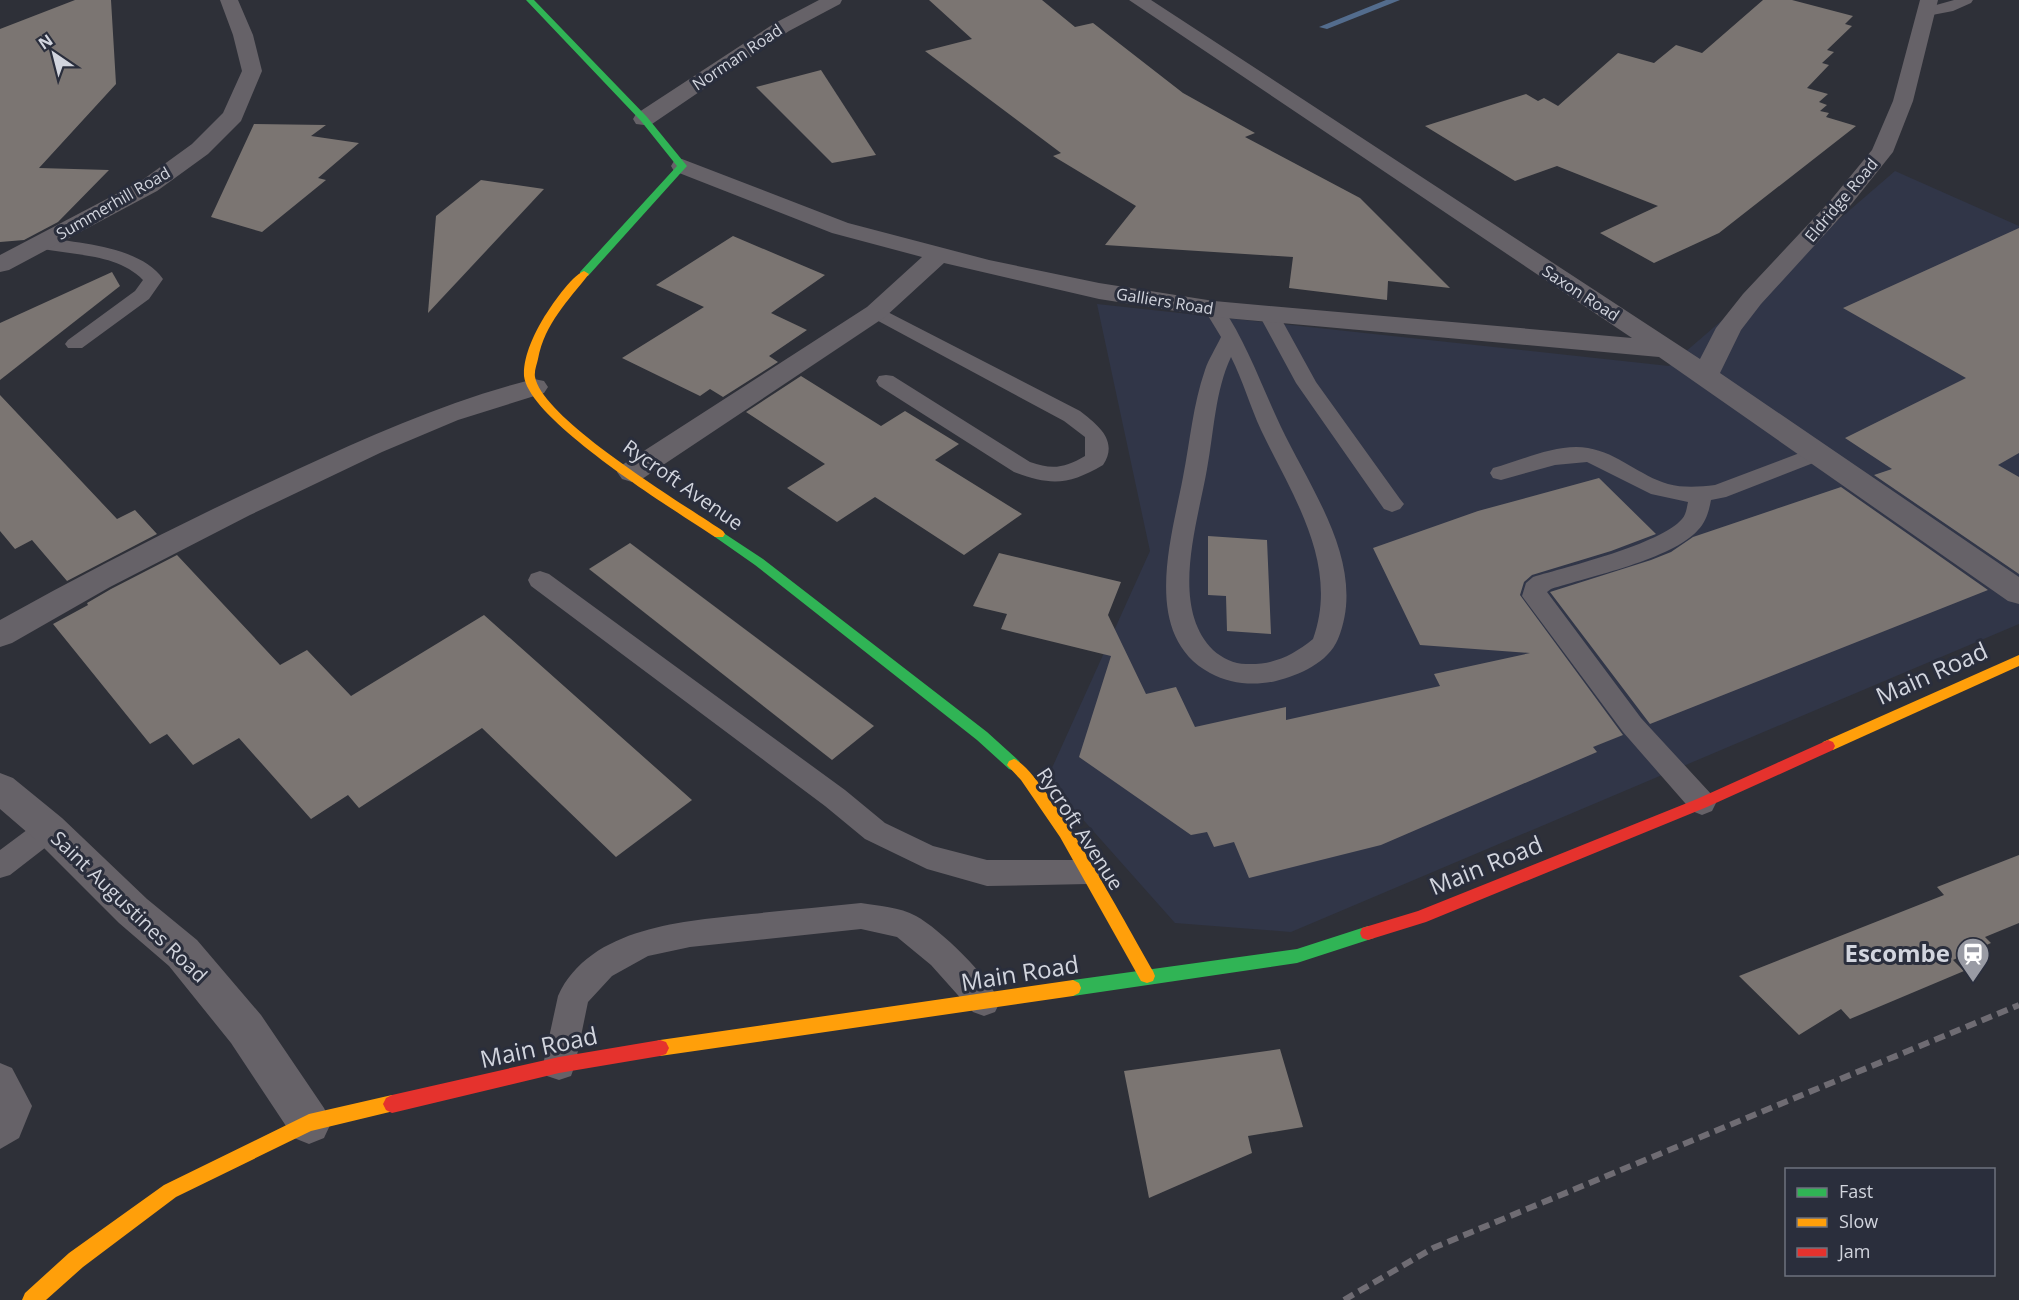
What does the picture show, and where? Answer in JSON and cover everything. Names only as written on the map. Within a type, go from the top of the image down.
[{"type":"street","name":"Summerhill Road","points":[[0,265],[149,186],[201,149],[233,116],[252,71],[243,35],[229,0]]},
{"type":"street","points":[[0,635],[99,579],[239,508],[372,446],[448,414],[534,387],[530,371],[537,339],[554,307],[682,166],[644,119],[530,0]]},
{"type":"street","name":"Norman Road","points":[[644,119],[782,27],[833,0]]},
{"type":"street","name":"Saxon Road","points":[[1138,0],[1705,375],[2019,592]]},
{"type":"street","name":"Eldridge Road","points":[[1705,375],[1729,328],[1752,299],[1838,206],[1882,152],[1903,101],[1928,6]]},
{"type":"street","name":"Galliers Road","points":[[682,166],[840,228],[1099,291],[1214,309],[1666,349]]},
{"type":"street","points":[[632,472],[876,312],[940,254]]},
{"type":"street","name":"Rycroft Avenue","points":[[534,387],[543,404],[578,436],[759,562],[982,736],[1026,776],[1088,872],[1147,976]]},
{"type":"street","name":"Main Road","points":[[32,1300],[76,1260],[170,1191],[309,1123],[560,1065],[691,1043],[1308,953],[1420,917],[1702,803],[2019,660]]},
{"type":"street","name":"Saint Augustines Road","points":[[0,788],[50,829],[133,911],[183,953],[246,1029],[309,1123]]},
{"type":"lane","points":[[1928,6],[1948,8],[1966,0]]},
{"type":"lane","points":[[41,243],[109,255],[147,270],[153,279],[142,294],[75,344]]},
{"type":"lane","points":[[1214,309],[1231,337],[1317,523],[1328,557],[1334,587],[1323,644],[1295,664],[1264,673],[1239,675],[1214,665],[1197,649],[1181,621],[1178,580],[1185,528],[1215,369],[1231,337]]},
{"type":"lane","points":[[876,312],[1072,416],[1094,433],[1099,446],[1095,460],[1078,471],[1060,477],[1041,474],[1022,467],[886,381]]},
{"type":"lane","points":[[1268,313],[1306,383],[1392,504]]},
{"type":"lane","points":[[1501,473],[1568,455],[1588,455],[1659,490],[1677,495],[1701,495],[1718,492],[1818,453]]},
{"type":"lane","points":[[1701,495],[1697,514],[1689,527],[1667,542],[1542,583],[1535,589],[1534,596],[1632,725],[1702,803]]},
{"type":"lane","points":[[540,580],[835,798],[875,831],[927,857],[987,873],[1088,872]]},
{"type":"lane","points":[[0,866],[50,829]]},
{"type":"lane","points":[[560,1065],[574,996],[601,966],[642,944],[690,934],[861,916],[905,925],[942,955],[984,1002]]},
{"type":"lane","points":[[0,1079],[15,1106],[7,1126],[0,1132]]},
{"type":"shaded area","points":[[1895,171],[2019,226],[2019,624],[1291,932],[1175,923],[1047,779],[1150,551],[1097,304],[1669,366]]},
{"type":"building","points":[[75,0],[111,0],[116,84],[39,168],[109,170],[58,222],[24,240],[0,242],[0,29]]},
{"type":"building","points":[[929,0],[1042,0],[1075,27],[1093,23],[1183,93],[1255,133],[1245,137],[1360,198],[1450,288],[1388,281],[1387,300],[1289,288],[1293,257],[1105,245],[1136,206],[1053,156],[1061,153],[925,51],[972,39]]},
{"type":"building","points":[[1763,0],[1792,0],[1853,16],[1845,24],[1852,26],[1827,50],[1834,52],[1822,63],[1829,65],[1807,88],[1828,94],[1819,102],[1827,105],[1820,111],[1829,113],[1826,117],[1856,126],[1719,233],[1654,263],[1600,233],[1658,206],[1557,166],[1515,181],[1425,126],[1526,94],[1538,101],[1544,98],[1558,106],[1618,53],[1654,63],[1676,45],[1702,53]]},
{"type":"building","points":[[821,70],[876,155],[832,163],[756,87]]},
{"type":"building","points":[[254,124],[326,125],[311,136],[359,143],[318,178],[326,180],[262,232],[211,217]]},
{"type":"building","points":[[481,180],[544,189],[428,313],[436,216]]},
{"type":"building","points":[[2019,228],[2019,453],[1998,465],[2019,477],[2019,574],[1874,475],[1892,469],[1845,438],[1966,378],[1843,308]]},
{"type":"building","points":[[733,236],[825,275],[771,313],[807,330],[769,356],[778,362],[723,397],[710,389],[700,396],[622,358],[704,307],[656,285]]},
{"type":"building","points":[[112,272],[120,286],[0,380],[0,323]]},
{"type":"building","points":[[801,376],[881,426],[905,411],[959,444],[935,460],[1022,514],[964,555],[875,497],[837,522],[787,488],[825,464],[746,412]]},
{"type":"building","points":[[0,395],[117,519],[135,510],[157,534],[67,581],[32,540],[15,549],[0,531]]},
{"type":"building","points":[[1599,478],[1656,534],[1611,551],[1532,575],[1524,582],[1520,595],[1623,735],[1593,747],[1597,752],[1381,845],[1249,878],[1234,842],[1214,847],[1207,832],[1191,835],[1079,757],[1111,656],[1001,629],[1007,614],[973,606],[999,553],[1121,582],[1108,615],[1146,694],[1176,687],[1195,727],[1286,707],[1286,720],[1440,686],[1434,674],[1530,653],[1420,645],[1373,548],[1478,511]]},
{"type":"building","points":[[1841,487],[1988,590],[1650,724],[1550,592],[1651,560],[1671,552],[1693,537]]},
{"type":"building","points":[[1208,536],[1267,540],[1271,634],[1227,631],[1226,596],[1208,595]]},
{"type":"building","points":[[630,543],[874,726],[832,760],[589,569]]},
{"type":"building","points":[[177,555],[280,665],[307,650],[351,696],[484,615],[692,800],[616,857],[482,728],[359,808],[348,795],[311,819],[239,738],[193,765],[167,734],[150,744],[53,624],[88,605],[87,603],[111,589]]},
{"type":"building","points":[[2019,855],[2019,923],[1985,937],[1991,943],[1953,960],[1964,971],[1850,1019],[1841,1009],[1799,1035],[1739,976],[1944,895],[1937,887]]},
{"type":"building","points":[[1280,1049],[1303,1127],[1248,1136],[1252,1153],[1149,1198],[1124,1071]]},
{"type":"waterway","points":[[1324,27],[1395,0]]},
{"type":"railway","points":[[1344,1300],[1433,1248],[2019,1005]]},
{"type":"traffic: fast","points":[[530,0],[644,119],[682,166],[584,274]]},
{"type":"traffic: fast","points":[[719,534],[759,562],[982,736],[1014,765]]},
{"type":"traffic: fast","points":[[1073,988],[1297,956],[1368,933]]},
{"type":"traffic: slow","points":[[584,274],[567,293],[541,332],[530,369],[530,378],[539,396],[583,439],[644,484],[719,534]]},
{"type":"traffic: slow","points":[[1828,746],[2019,660]]},
{"type":"traffic: slow","points":[[1014,765],[1026,776],[1065,833],[1147,976]]},
{"type":"traffic: slow","points":[[660,1048],[1073,988]]},
{"type":"traffic: slow","points":[[32,1300],[76,1260],[170,1191],[309,1123],[392,1104]]},
{"type":"traffic: jam","points":[[1368,933],[1420,917],[1702,803],[1828,746]]},
{"type":"traffic: jam","points":[[392,1104],[559,1065],[660,1048]]},
{"type":"place","name":"Escombe","points":[[1973,983]]}]
